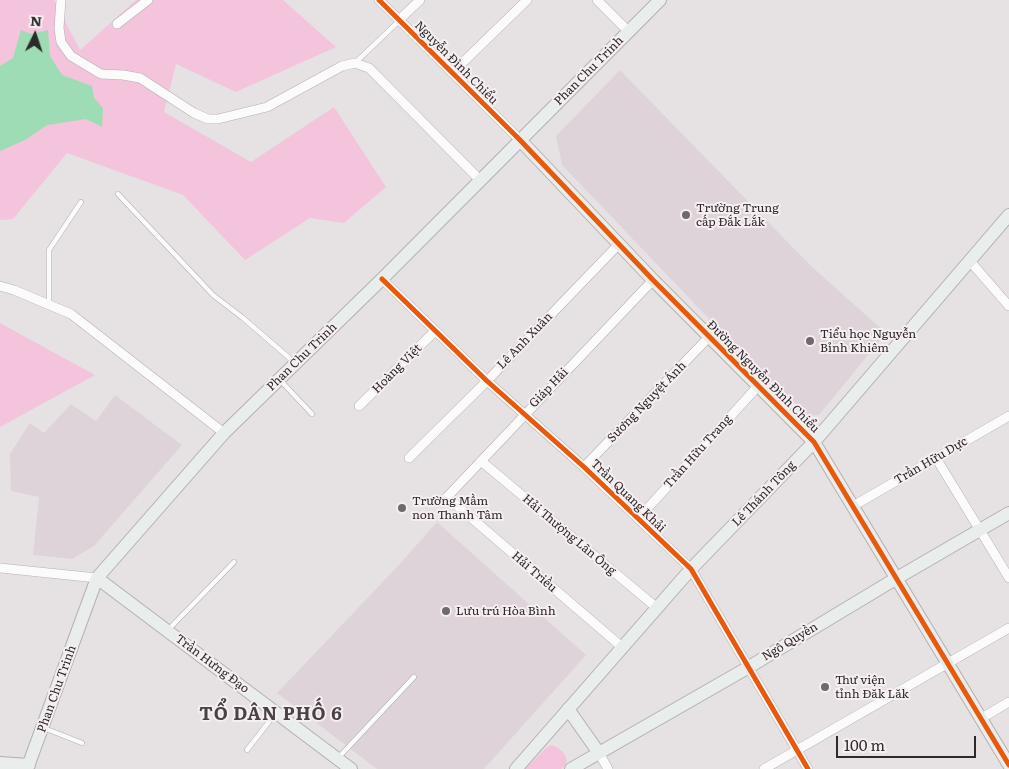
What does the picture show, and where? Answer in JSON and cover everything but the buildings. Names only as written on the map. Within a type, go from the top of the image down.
[{"type":"main road","name":"Phan Chu Trinh","points":[[28,767],[97,578],[224,433],[481,181],[660,0]]},
{"type":"main road","name":"Đường Nguyễn Đình Chiểu","points":[[520,140],[652,280],[814,442],[1009,766]]},
{"type":"main road","name":"Lê Thánh Tông","points":[[516,769],[691,569],[814,442],[1009,215]]},
{"type":"main road","name":"Ngô Quyền","points":[[571,769],[1009,513]]},
{"type":"main road","name":"Trần Hưng Đạo","points":[[97,578],[351,769]]},
{"type":"main road","points":[[568,709],[599,753]]},
{"type":"main road","points":[[0,763],[28,767]]},
{"type":"street","points":[[61,0],[59,28],[61,42],[70,56],[101,74],[140,78],[194,113],[208,119],[218,119],[268,107],[342,66],[355,63],[369,68],[481,181]]},
{"type":"street","points":[[117,24],[148,0]]},
{"type":"street","name":"Nguyễn Đình Chiểu","points":[[378,0],[520,140]]},
{"type":"street","points":[[399,20],[420,0]]},
{"type":"street","points":[[452,73],[527,0]]},
{"type":"street","points":[[597,0],[628,31]]},
{"type":"street","name":"Lê Anh Xuân","points":[[408,458],[487,381],[619,244]]},
{"type":"street","points":[[969,260],[1009,306]]},
{"type":"street","name":"Trần Quang Khải","points":[[382,279],[487,381],[584,468],[691,569],[808,769]]},
{"type":"street","name":"Giáp Hải","points":[[447,497],[652,280]]},
{"type":"street","points":[[0,286],[71,314],[224,433]]},
{"type":"street","name":"Hoàng Việt","points":[[359,406],[435,331]]},
{"type":"street","name":"Sương Nguyệt Ánh","points":[[584,468],[709,337]]},
{"type":"street","name":"Trần Hữu Trang","points":[[638,519],[758,386]]},
{"type":"street","name":"Trần Hữu Dực","points":[[853,506],[1009,416]]},
{"type":"street","points":[[936,458],[1009,578]]},
{"type":"street","name":"Hải Thượng Lãn Ông","points":[[481,462],[657,608]]},
{"type":"street","name":"Hải Triều","points":[[447,497],[622,647]]},
{"type":"street","points":[[0,568],[97,578]]},
{"type":"street","points":[[764,769],[1009,628]]},
{"type":"street","points":[[980,719],[1009,702]]},
{"type":"street","points":[[599,753],[608,769]]},
{"type":"lane","points":[[355,63],[399,20]]},
{"type":"lane","points":[[118,194],[213,295],[243,318],[295,364]]},
{"type":"lane","points":[[49,304],[49,250],[81,202]]},
{"type":"lane","points":[[279,380],[312,414]]},
{"type":"lane","points":[[167,631],[234,562]]},
{"type":"lane","points":[[337,758],[414,677]]},
{"type":"lane","points":[[247,750],[276,712]]},
{"type":"lane","points":[[43,728],[82,743]]},
{"type":"shaded area","points":[[0,0],[54,0],[80,50],[136,0],[283,0],[336,47],[236,92],[176,64],[164,112],[251,162],[334,107],[386,187],[344,223],[310,218],[245,260],[183,195],[67,153],[13,219],[0,220]]},
{"type":"shaded area","points":[[21,30],[31,34],[48,30],[50,56],[62,75],[92,86],[94,98],[103,108],[102,127],[86,119],[47,125],[25,140],[0,151],[0,66],[13,58]]},
{"type":"shaded area","name":"Trường Trung cấp Đắk Lắk","points":[[620,70],[810,265],[886,333],[819,415],[808,416],[736,347],[562,165],[556,136]]},
{"type":"shaded area","points":[[0,323],[95,375],[0,427]]},
{"type":"shaded area","points":[[115,395],[182,445],[94,546],[72,559],[33,555],[39,497],[11,491],[10,454],[30,423],[44,433],[71,404],[96,421]]},
{"type":"shaded area","name":"Lưu trú Hòa Bình","points":[[437,522],[586,655],[484,769],[377,769],[277,693],[397,567]]},
{"type":"shaded area","points":[[552,745],[565,755],[567,759],[565,766],[561,769],[525,769],[547,747]]},
{"type":"cycle path","points":[[379,0],[520,140],[653,280],[814,442],[1009,765]]},
{"type":"cycle path","points":[[382,279],[487,381],[584,467],[691,569],[808,769]]},
{"type":"place","name":"Trường Trung cấp Đắk Lắk","points":[[686,215]]},
{"type":"place","name":"Tiểu học Nguyễn Bỉnh Khiêm","points":[[810,341]]},
{"type":"place","name":"Trường Mầm non Thanh Tâm","points":[[402,508]]},
{"type":"place","name":"Lưu trú Hòa Bình","points":[[446,611]]},
{"type":"place","name":"Thư viện tỉnh Đăk Lăk","points":[[825,687]]},
{"type":"district","name":"TỔ DÂN PHỐ 6","points":[[271,715]]}]
